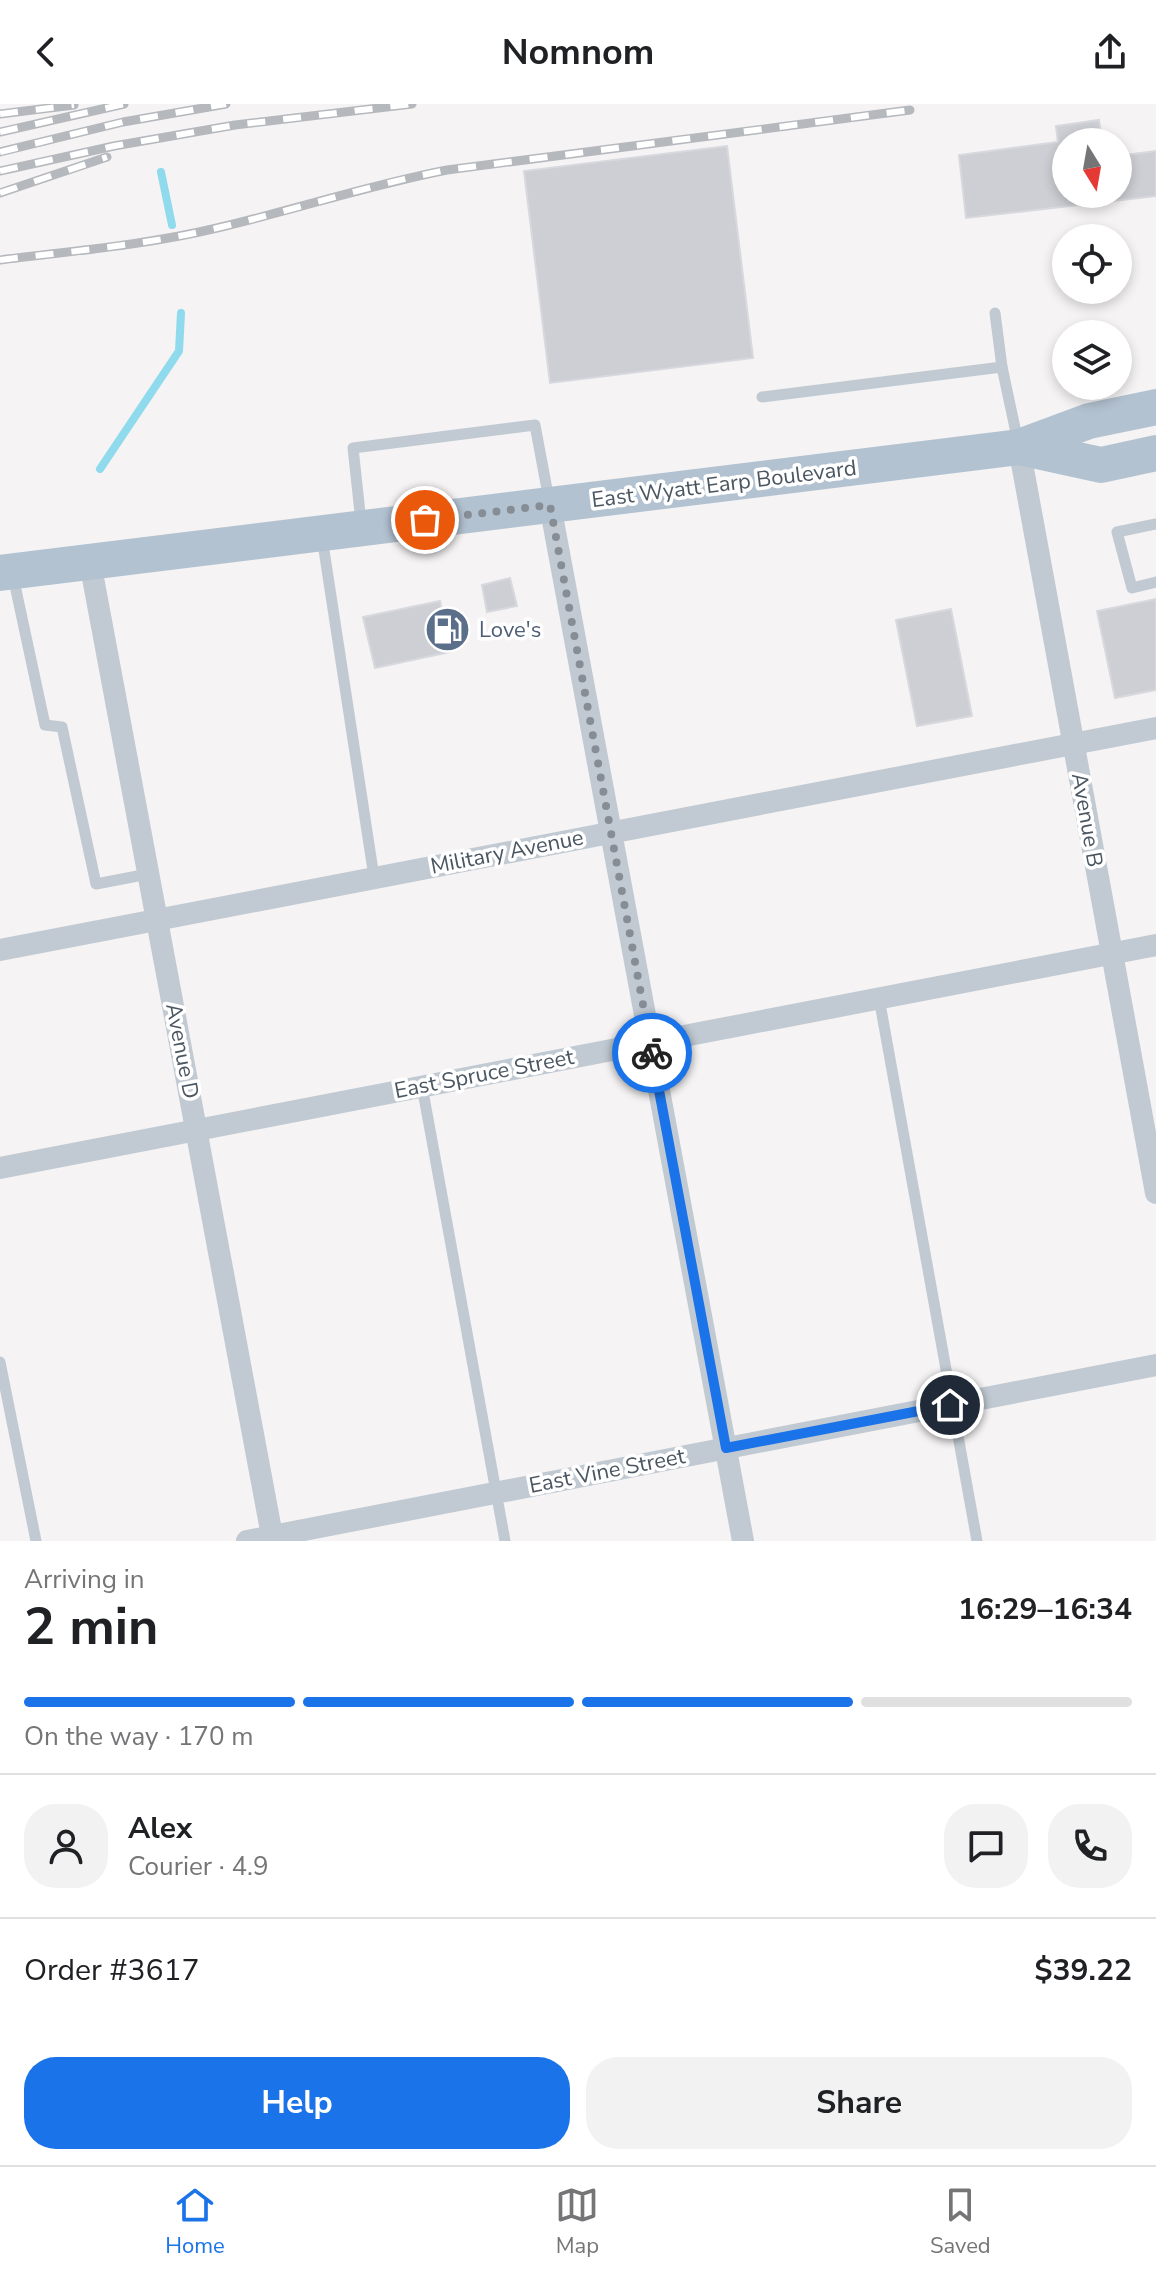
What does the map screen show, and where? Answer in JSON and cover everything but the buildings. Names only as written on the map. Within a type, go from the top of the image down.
[{"type":"main road","name":"East Wyatt Earp Boulevard","points":[[6,572],[1019,447],[1089,421],[1156,407]]},
{"type":"main road","name":"East Wyatt Earp Boulevard","points":[[1019,447],[1101,465],[1156,453]]},
{"type":"street","name":"Avenue B","points":[[1019,447],[1156,1193]]},
{"type":"street","points":[[550,505],[743,1541]]},
{"type":"street","name":"Avenue D","points":[[90,562],[272,1539]]},
{"type":"street","name":"Military Avenue","points":[[0,950],[1156,728]]},
{"type":"street","name":"East Spruce Street","points":[[0,1168],[1156,945]]},
{"type":"street","name":"East Vine Street","points":[[247,1541],[272,1539],[1156,1365]]},
{"type":"lane","points":[[995,313],[1002,367],[1019,447]]},
{"type":"lane","points":[[762,397],[1002,367]]},
{"type":"lane","points":[[362,528],[353,448],[520,426],[535,425],[550,505]]},
{"type":"lane","points":[[1156,524],[1117,532],[1132,588],[1156,582]]},
{"type":"lane","points":[[322,533],[374,877]]},
{"type":"lane","points":[[6,572],[45,725],[62,727],[96,884],[148,874]]},
{"type":"lane","points":[[879,998],[950,1405],[977,1541]]},
{"type":"lane","points":[[422,1086],[505,1541]]},
{"type":"lane","points":[[0,1362],[36,1541]]},
{"type":"waterway","points":[[161,172],[172,225]]},
{"type":"waterway","points":[[100,469],[179,351],[181,313]]},
{"type":"railway","points":[[0,132],[124,104]]},
{"type":"railway","points":[[0,152],[123,122],[226,104]]},
{"type":"railway","points":[[0,171],[114,146],[235,125],[412,104]]},
{"type":"railway","points":[[0,114],[74,105]]},
{"type":"railway","points":[[0,260],[190,234],[447,170],[910,110]]},
{"type":"railway","points":[[0,193],[107,157]]},
{"type":"way so far","points":[[425,520],[550,505],[652,1053]]},
{"type":"place","name":"Love's","points":[[448,630]]},
{"type":"route","points":[[652,1053],[726,1448],[950,1405]]}]
